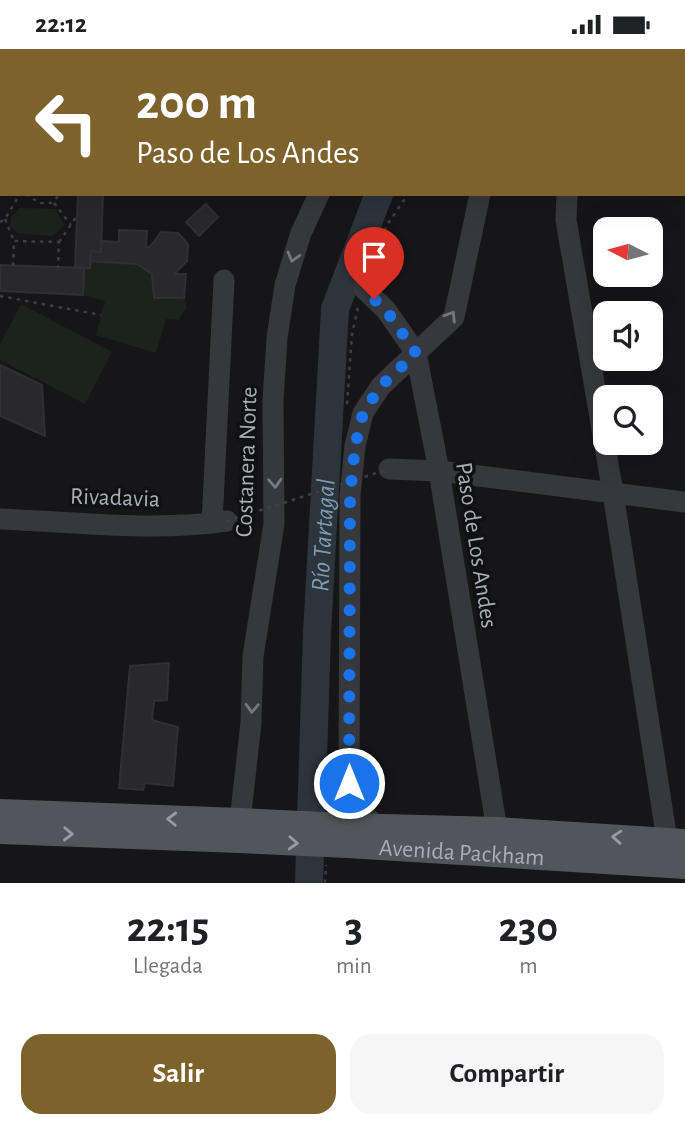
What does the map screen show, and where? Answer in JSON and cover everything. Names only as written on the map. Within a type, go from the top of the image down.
[{"type":"main road","points":[[0,812],[239,830]]},
{"type":"main road","name":"Avenida Packham","points":[[347,835],[379,826],[497,830],[675,853]]},
{"type":"main road","points":[[0,831],[239,830]]},
{"type":"main road","name":"Avenida Packham","points":[[239,830],[675,853]]},
{"type":"street","points":[[116,49],[132,49]]},
{"type":"street","name":"Costanera Norte","points":[[239,830],[251,723],[253,656],[274,524],[273,401],[277,338],[293,259],[301,233],[319,196]]},
{"type":"street","points":[[379,826],[363,817],[354,803],[349,783],[350,496],[355,446],[363,413],[381,386],[454,317],[480,196]]},
{"type":"street","points":[[567,196],[566,220],[675,853]]},
{"type":"street","points":[[219,522],[224,280]]},
{"type":"street","name":"Paso de Los Andes","points":[[363,288],[386,310],[416,353],[439,471],[497,830]]},
{"type":"street","points":[[389,469],[439,471],[685,502]]},
{"type":"street","name":"Rivadavia","points":[[0,519],[144,526],[219,522]]},
{"type":"path","points":[[0,222],[5,219],[19,196]]},
{"type":"path","points":[[29,196],[39,203],[53,202],[59,196]]},
{"type":"path","points":[[53,202],[71,225]]},
{"type":"path","points":[[58,267],[59,242],[77,216]]},
{"type":"path","points":[[5,219],[14,241],[13,266]]},
{"type":"path","points":[[14,241],[59,242]]},
{"type":"path","points":[[0,296],[101,315]]},
{"type":"path","points":[[219,522],[389,469]]},
{"type":"shaded area","points":[[20,208],[55,209],[65,225],[53,236],[17,233],[10,226],[11,217]]},
{"type":"shaded area","points":[[90,261],[137,264],[152,274],[154,297],[184,298],[187,307],[178,320],[166,319],[156,353],[96,335],[105,301],[83,295],[84,268],[90,268]]},
{"type":"shaded area","points":[[21,304],[112,352],[85,404],[0,360],[0,344]]},
{"type":"building","points":[[78,196],[103,196],[101,252],[91,251],[90,268],[75,268]]},
{"type":"building","points":[[206,204],[218,217],[199,236],[186,222]]},
{"type":"building","points":[[119,230],[147,231],[146,247],[150,247],[161,232],[178,233],[188,244],[187,261],[174,274],[186,274],[184,298],[154,298],[152,274],[137,264],[90,261],[91,251],[101,252],[101,241],[119,242]]},
{"type":"building","points":[[0,265],[84,268],[83,295],[0,291]]},
{"type":"building","points":[[0,365],[42,385],[45,436],[0,416]]},
{"type":"building","points":[[169,663],[167,700],[154,701],[152,720],[178,727],[173,786],[145,783],[143,790],[119,788],[130,666]]},
{"type":"waterway","name":"Río Tartagal","points":[[309,883],[317,633],[335,309],[378,196]]},
{"type":"route","points":[[349,783],[350,496],[355,446],[363,413],[381,386],[416,353],[386,310],[374,299]]}]
